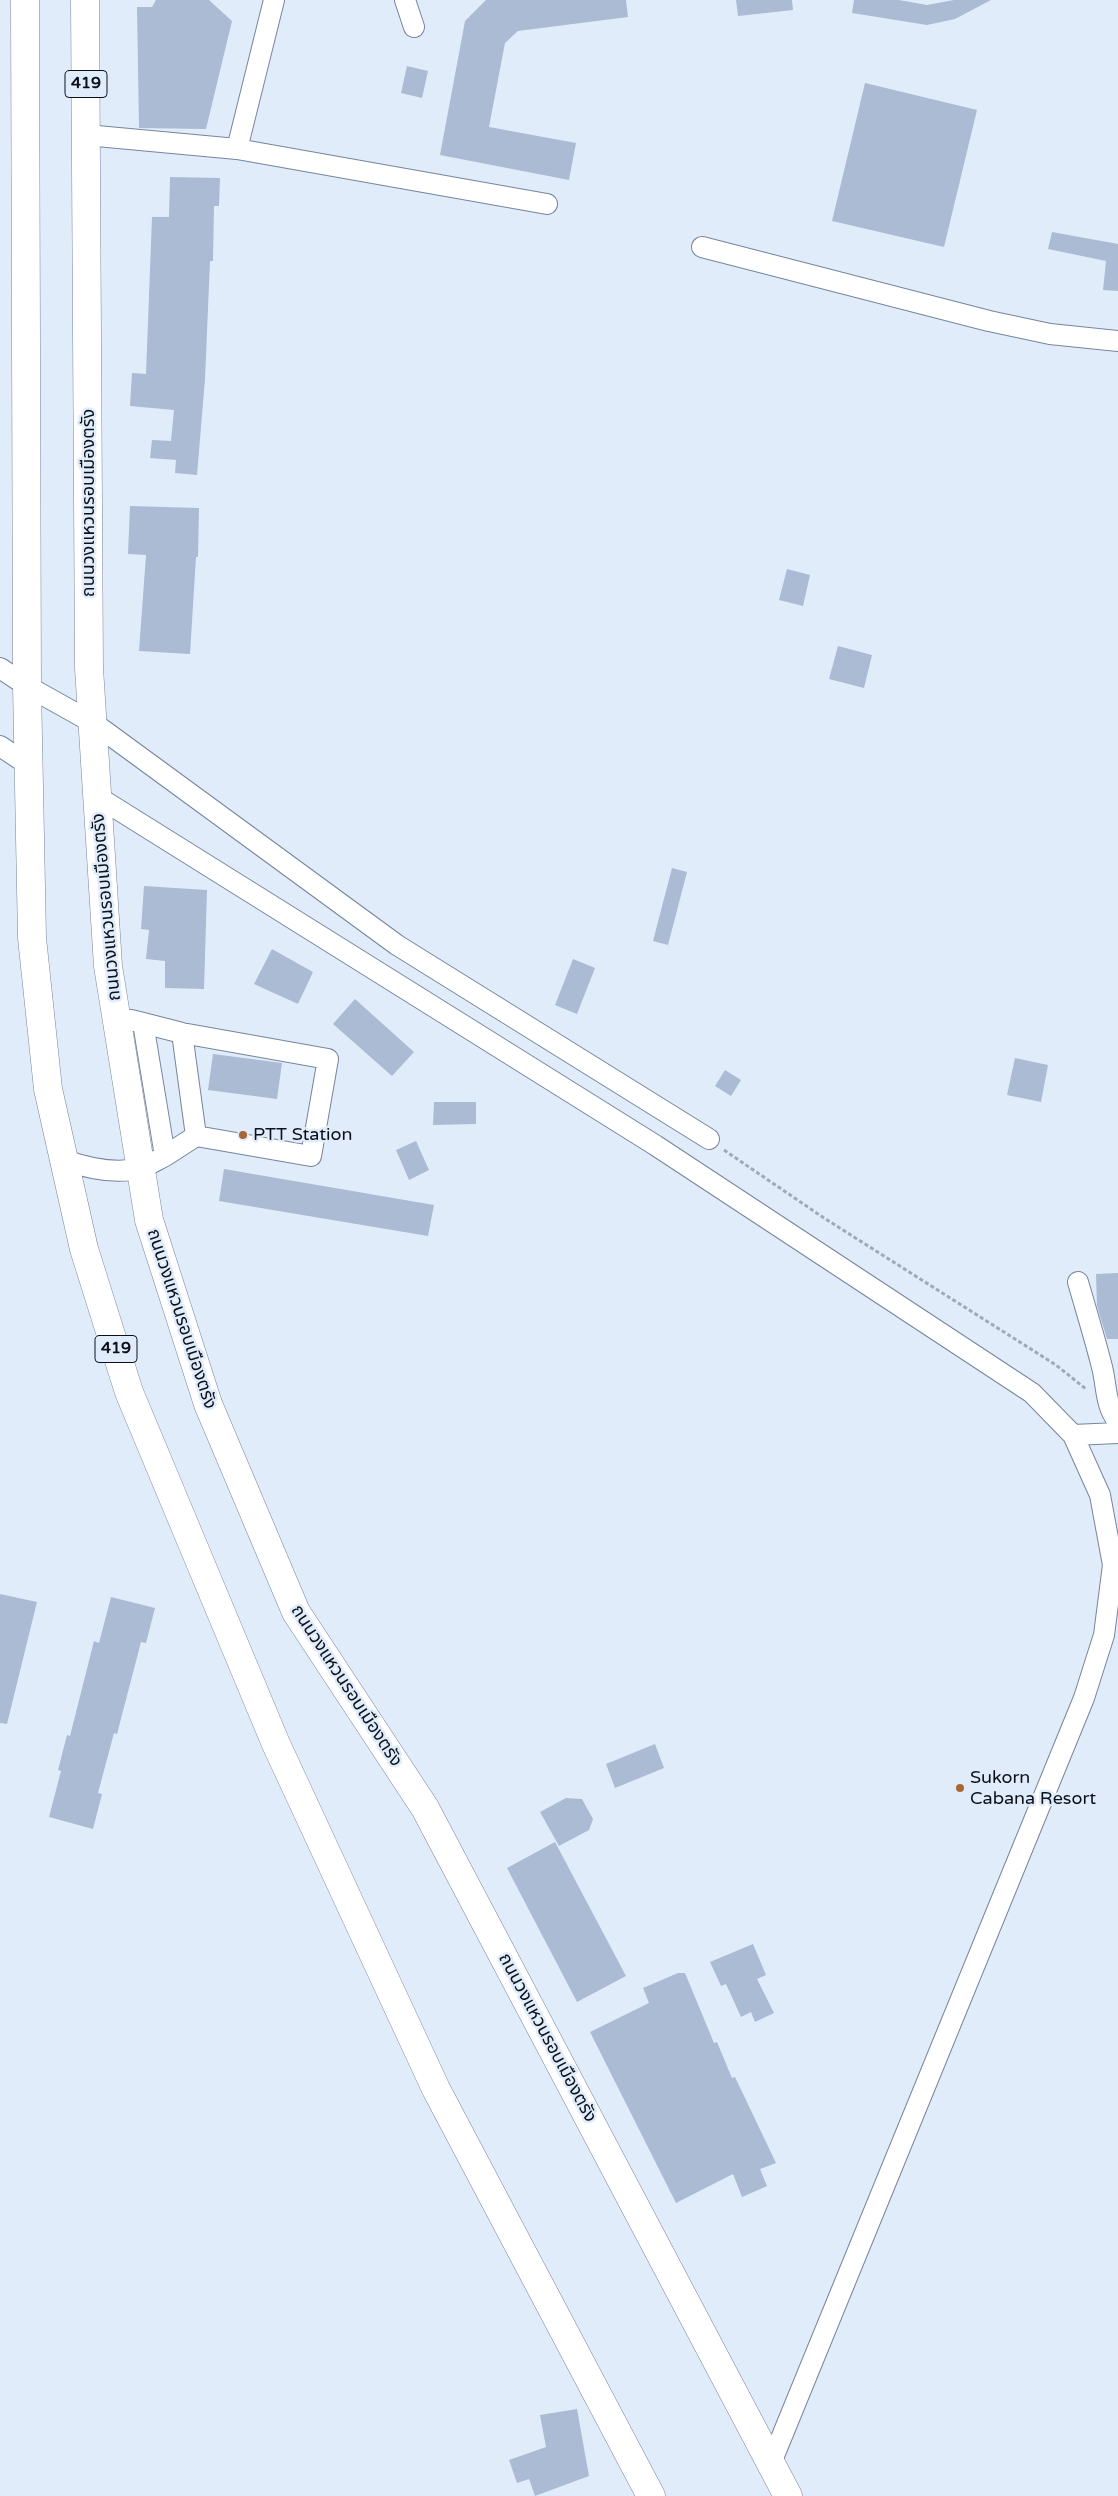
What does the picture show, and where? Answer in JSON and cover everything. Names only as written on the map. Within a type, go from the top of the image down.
[{"type":"highway","name":"419","points":[[25,0],[26,686],[32,938],[48,1090],[84,1249],[129,1392],[276,1744],[436,2090],[651,2496]]},
{"type":"highway","name":"ถนนวงแหวนรอบเมืองตรัง","points":[[84,0],[89,668],[108,966],[149,1220],[208,1404],[296,1612],[425,1808],[788,2496]]},
{"type":"street","points":[[237,149],[274,0]]},
{"type":"street","points":[[405,0],[414,27]]},
{"type":"street","points":[[86,135],[237,149],[548,204]]},
{"type":"street","points":[[702,247],[988,321],[1050,334],[1118,341]]},
{"type":"street","points":[[0,668],[26,686],[94,724],[397,946],[709,1139]]},
{"type":"street","points":[[0,746],[28,764]]},
{"type":"street","points":[[98,797],[664,1151],[1032,1393],[1073,1435],[1100,1495],[1113,1565],[1104,1634],[1084,1698],[771,2463]]},
{"type":"street","points":[[64,1160],[102,1170],[140,1168],[165,1156],[196,1136],[311,1156],[328,1059],[182,1033],[117,1017]]},
{"type":"street","points":[[143,1023],[165,1156]]},
{"type":"street","points":[[182,1033],[196,1136]]},
{"type":"street","points":[[1078,1282],[1102,1369],[1106,1397],[1115,1418]]},
{"type":"street","points":[[1073,1435],[1118,1433]]},
{"type":"path","points":[[709,1139],[824,1218],[1056,1365],[1082,1385],[1115,1418]]},
{"type":"building","points":[[156,0],[209,0],[232,21],[206,129],[139,128],[137,7],[152,7]]},
{"type":"building","points":[[486,0],[626,0],[628,17],[518,31],[505,43],[489,127],[576,143],[569,180],[440,155],[465,21]]},
{"type":"building","points":[[736,0],[792,0],[793,10],[738,16]]},
{"type":"building","points":[[854,0],[899,0],[927,5],[954,0],[991,0],[955,19],[927,25],[852,13]]},
{"type":"building","points":[[407,66],[428,71],[422,98],[401,93]]},
{"type":"building","points":[[865,83],[977,110],[944,247],[832,221]]},
{"type":"building","points":[[170,177],[220,178],[219,206],[214,206],[213,261],[210,261],[205,379],[197,475],[175,473],[176,460],[150,458],[152,440],[171,441],[174,410],[130,406],[132,373],[146,374],[152,217],[169,217]]},
{"type":"building","points":[[1052,232],[1118,244],[1118,291],[1103,290],[1106,261],[1048,249]]},
{"type":"building","points":[[130,506],[199,508],[198,557],[196,557],[190,654],[139,651],[146,555],[128,554]]},
{"type":"building","points":[[787,569],[810,575],[803,606],[779,600]]},
{"type":"building","points":[[838,646],[872,655],[864,688],[829,679]]},
{"type":"building","points":[[672,868],[687,872],[668,945],[653,941]]},
{"type":"building","points":[[144,886],[207,890],[204,989],[165,988],[165,961],[146,959],[149,930],[141,929]]},
{"type":"building","points":[[272,949],[313,972],[298,1004],[254,984]]},
{"type":"building","points":[[573,959],[595,968],[577,1014],[555,1005]]},
{"type":"building","points":[[355,999],[414,1052],[392,1076],[333,1024]]},
{"type":"building","points":[[213,1054],[282,1063],[277,1099],[208,1090]]},
{"type":"building","points":[[1015,1058],[1048,1065],[1041,1102],[1007,1095]]},
{"type":"building","points":[[725,1070],[741,1080],[731,1096],[715,1086]]},
{"type":"building","points":[[434,1102],[476,1102],[476,1124],[433,1125]]},
{"type":"building","points":[[416,1141],[429,1170],[409,1180],[396,1150]]},
{"type":"building","points":[[224,1169],[434,1205],[428,1236],[219,1201]]},
{"type":"building","points":[[1118,1273],[1118,1339],[1107,1339],[1097,1306],[1096,1274]]},
{"type":"building","points":[[0,1594],[37,1602],[7,1724],[0,1723]]},
{"type":"building","points":[[111,1597],[155,1608],[146,1643],[141,1642],[117,1734],[114,1733],[98,1793],[102,1794],[93,1829],[49,1817],[61,1771],[58,1770],[67,1735],[70,1736],[94,1641],[99,1643]]},
{"type":"building","points":[[655,1744],[664,1768],[615,1788],[606,1764]]},
{"type":"building","points":[[566,1798],[582,1799],[593,1819],[589,1830],[559,1846],[540,1812]]},
{"type":"building","points":[[555,1842],[626,1976],[577,2002],[507,1868]]},
{"type":"building","points":[[753,1944],[766,1975],[757,1979],[774,2013],[755,2022],[751,2012],[741,2017],[726,1984],[721,1986],[710,1962]]},
{"type":"building","points":[[678,1973],[685,1973],[714,2043],[717,2042],[732,2078],[735,2077],[776,2163],[760,2169],[767,2186],[742,2197],[733,2174],[676,2203],[590,2032],[649,2003],[643,1988]]},
{"type":"building","points":[[577,2409],[589,2476],[535,2496],[529,2479],[517,2483],[509,2460],[546,2447],[540,2415]]},
{"type":"place","name":"PTT Station","points":[[243,1135]]},
{"type":"place","name":"Sukorn Cabana Resort","points":[[960,1788]]}]
